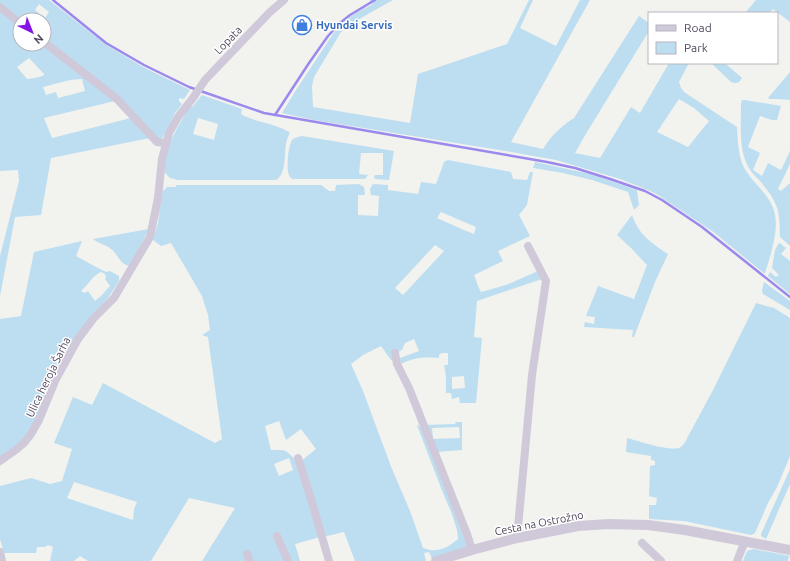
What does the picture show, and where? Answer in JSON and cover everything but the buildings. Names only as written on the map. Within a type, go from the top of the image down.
[{"type":"street","name":"Lopata","points":[[193,98],[205,80],[269,13],[284,0]]},
{"type":"street","points":[[0,6],[12,16]]},
{"type":"street","points":[[52,48],[117,99],[157,142],[166,143]]},
{"type":"street","name":"Ulica heroja Šarha","points":[[0,461],[24,443],[31,434],[39,420],[56,379],[78,339],[93,319],[114,298],[150,237],[158,198],[162,159],[166,143],[178,117],[193,98]]},
{"type":"street","points":[[517,538],[532,375],[546,281],[528,246]]},
{"type":"street","points":[[395,353],[397,364],[409,388],[472,550]]},
{"type":"street","points":[[298,458],[329,561]]},
{"type":"street","name":"Cesta na Ostrožno","points":[[436,561],[517,538],[578,526],[609,524],[648,525],[686,530],[790,550]]},
{"type":"street","points":[[277,536],[288,561]]},
{"type":"street","points":[[737,561],[745,541]]},
{"type":"street","points":[[642,543],[661,561]]},
{"type":"street","points":[[0,552],[2,561]]},
{"type":"green space","points":[[0,0],[49,0],[105,44],[143,67],[190,90],[184,99],[179,98],[179,101],[182,104],[175,113],[163,137],[158,139],[52,47],[52,12],[49,12],[39,4],[35,10],[38,12],[12,12],[12,14],[0,4]]},
{"type":"green space","points":[[370,0],[393,0],[348,26],[341,32],[314,77],[312,86],[313,107],[410,123],[418,74],[507,44],[529,0],[533,0],[520,28],[556,46],[580,0],[590,0],[511,142],[543,149],[549,140],[565,124],[574,118],[639,16],[648,22],[648,33],[575,153],[600,158],[631,107],[640,113],[668,64],[688,64],[679,82],[681,88],[684,92],[737,127],[739,150],[743,166],[772,205],[776,218],[776,226],[772,251],[765,274],[712,231],[658,195],[620,179],[556,160],[314,120],[282,113],[333,34],[342,23],[356,13],[373,4]],"holes":[[[679,99],[694,108],[709,121],[688,147],[657,132]]]},
{"type":"green space","points":[[756,0],[790,0],[790,22],[773,9],[770,12],[746,12]]},
{"type":"green space","points":[[0,9],[12,19],[12,52],[52,51],[115,101],[44,118],[52,138],[131,118],[150,138],[51,158],[41,215],[15,217],[0,296],[0,256],[19,181],[18,170],[0,171]],"holes":[[[29,58],[44,74],[27,79],[17,67]],[[82,79],[85,91],[58,98],[56,92],[46,95],[43,87],[70,80]]]},
{"type":"green space","points":[[712,64],[726,64],[742,78],[738,83],[731,82]]},
{"type":"green space","points":[[790,72],[790,100],[769,99],[768,98]]},
{"type":"green space","points":[[202,95],[242,109],[241,114],[247,117],[279,127],[290,133],[287,138],[283,171],[280,176],[276,180],[178,180],[170,178],[165,173],[166,156],[172,139],[184,116],[189,108],[193,106]],"holes":[[[198,118],[218,124],[214,140],[193,134]]]},
{"type":"green space","points":[[742,100],[781,106],[777,120],[760,116],[748,147],[760,153],[753,170],[762,176],[768,163],[781,170],[790,151],[790,164],[778,189],[781,191],[790,183],[790,246],[780,237],[777,207],[771,195],[750,170],[744,156],[741,133]]},
{"type":"green space","points":[[302,136],[394,151],[389,180],[375,179],[374,177],[375,175],[383,175],[383,153],[361,153],[359,174],[368,175],[365,179],[292,179],[288,172],[288,154],[290,145],[293,139]]},
{"type":"green space","points":[[448,160],[511,172],[513,179],[527,180],[530,172],[533,172],[527,205],[519,215],[530,236],[498,251],[503,261],[474,275],[481,292],[506,285],[538,271],[542,279],[477,301],[474,337],[482,338],[476,403],[460,403],[459,397],[452,399],[451,393],[446,393],[446,376],[444,365],[448,365],[448,353],[442,353],[439,355],[439,358],[420,358],[401,364],[400,358],[419,351],[414,339],[405,343],[395,359],[391,360],[381,346],[363,355],[351,364],[410,511],[423,548],[438,550],[449,546],[458,539],[452,514],[417,425],[421,428],[469,549],[432,559],[429,552],[424,553],[426,561],[355,561],[344,532],[323,537],[301,461],[316,449],[301,429],[286,440],[279,421],[265,426],[271,450],[284,450],[295,460],[320,537],[295,544],[300,561],[202,561],[235,508],[189,498],[151,561],[88,561],[80,556],[74,561],[50,561],[53,547],[48,545],[45,547],[37,547],[36,553],[4,553],[0,539],[0,486],[31,478],[50,484],[62,481],[72,449],[54,443],[73,397],[92,405],[103,383],[215,443],[222,439],[208,337],[202,335],[210,330],[208,315],[202,296],[171,243],[161,246],[153,240],[158,223],[162,192],[167,187],[175,187],[177,185],[321,185],[329,191],[335,191],[336,185],[359,184],[364,187],[365,195],[358,195],[358,215],[378,216],[379,196],[371,195],[370,189],[373,184],[388,185],[388,190],[418,194],[421,182],[436,184],[444,162]],"holes":[[[441,212],[476,227],[474,234],[437,218]],[[435,245],[444,251],[403,295],[395,288]],[[464,376],[465,388],[452,389],[452,377]],[[289,458],[293,470],[279,476],[274,464]],[[74,482],[137,502],[134,509],[133,520],[67,498]]]},
{"type":"green space","points":[[535,162],[590,174],[637,190],[639,205],[634,210],[628,192],[592,180],[533,168]]},
{"type":"green space","points":[[632,215],[638,228],[646,238],[668,254],[655,282],[634,337],[632,337],[633,330],[584,327],[585,322],[594,324],[595,317],[586,316],[598,286],[634,299],[647,265],[617,235]]},
{"type":"green space","points":[[149,229],[130,266],[121,262],[113,251],[107,246],[93,239]]},
{"type":"green space","points":[[82,241],[76,256],[106,272],[110,271],[119,276],[119,281],[108,298],[84,325],[60,361],[33,425],[22,441],[0,457],[0,319],[21,316],[34,252]],"holes":[[[101,272],[105,274],[105,279],[110,286],[95,301],[88,291],[85,293],[81,291],[98,273]]]},
{"type":"green space","points":[[779,243],[786,248],[781,254],[790,261],[790,294],[768,276],[770,272],[776,277],[779,275],[772,268],[775,250]]},
{"type":"green space","points":[[764,282],[790,301],[790,310],[763,294],[762,291]]},
{"type":"green space","points":[[756,303],[774,308],[790,318],[790,456],[755,533],[751,535],[684,521],[649,519],[649,505],[656,505],[657,498],[649,496],[650,466],[655,465],[655,461],[651,460],[651,456],[626,452],[627,438],[674,449],[679,448],[684,444],[713,390]]},
{"type":"green space","points":[[456,422],[462,422],[462,450],[436,452],[425,425],[455,424]],"holes":[[[459,427],[460,438],[433,439],[432,428]]]},
{"type":"green space","points":[[790,469],[790,484],[766,539],[761,536],[761,534]]},
{"type":"green space","points":[[754,549],[790,556],[788,561],[743,561],[747,551]]},
{"type":"waterway","points":[[53,0],[106,43],[144,65],[189,87],[264,113],[547,162],[575,168],[645,191],[662,200],[702,227],[790,297]]},
{"type":"waterway","points":[[275,115],[328,36],[350,15],[375,0]]},
{"type":"place","name":"Hyundai Servis","points":[[302,25]]}]
